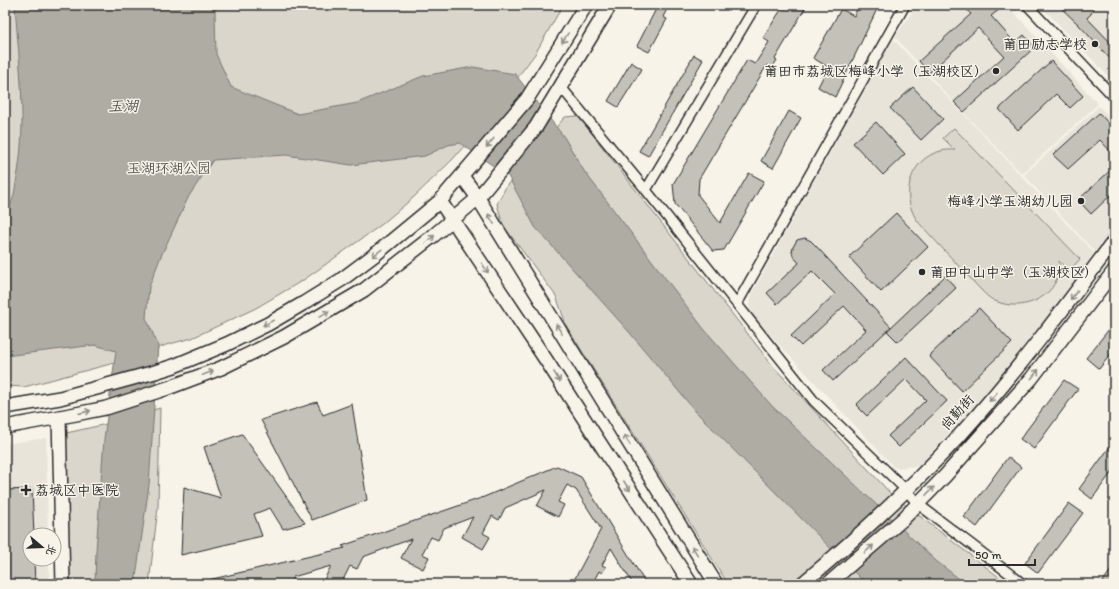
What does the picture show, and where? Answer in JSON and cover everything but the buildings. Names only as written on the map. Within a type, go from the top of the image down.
[{"type":"main road","points":[[5,407],[60,398],[155,372],[227,344],[286,314],[341,280],[377,254],[440,201],[527,99],[586,5]]},
{"type":"main road","points":[[5,427],[106,408],[150,394],[221,368],[284,337],[364,290],[434,236],[478,198],[536,127],[610,5]]},
{"type":"main road","points":[[462,176],[478,198],[716,584]]},
{"type":"main road","points":[[440,201],[546,360],[690,584]]},
{"type":"main road","name":"尚勤街","points":[[802,584],[830,561],[906,490],[959,436],[1055,320],[1114,241]]},
{"type":"main road","points":[[828,584],[903,519],[944,476],[1031,378],[1114,271]]},
{"type":"main road","points":[[59,417],[63,584]]},
{"type":"main road","points":[[660,537],[685,584]]},
{"type":"street","points":[[646,190],[756,5]]},
{"type":"street","points":[[737,304],[905,5]]},
{"type":"street","points":[[1027,5],[1114,97]]},
{"type":"street","points":[[561,87],[646,190],[814,401],[906,490],[918,504],[1024,584]]},
{"type":"shaded area","name":"莆田市荔城区梅峰小学（玉湖校区）","points":[[917,5],[1007,5],[1098,104],[1022,174],[959,108],[895,37]]},
{"type":"shaded area","name":"莆田励志学校","points":[[1040,5],[1114,5],[1114,82]]},
{"type":"shaded area","name":"莆田中山中学（玉湖校区）","points":[[893,39],[1094,253],[1056,310],[993,385],[919,466],[895,468],[756,320],[750,311],[749,305],[753,291]]},
{"type":"shaded area","name":"梅峰小学玉湖幼儿园","points":[[1099,106],[1114,121],[1114,227],[1096,253],[1024,175]]},
{"type":"shaded area","name":"荔城区中医院","points":[[46,438],[48,527],[22,527],[22,567],[49,567],[49,584],[5,584],[5,444]]},
{"type":"green space","name":"玉湖环湖公园","points":[[5,5],[563,5],[535,54],[505,98],[453,159],[414,197],[381,225],[305,279],[256,308],[192,338],[166,345],[133,358],[24,387],[5,386]]},
{"type":"green space","points":[[577,116],[772,365],[891,494],[1008,584],[728,584],[567,327],[556,296],[503,225],[497,204],[507,185],[565,117]]},
{"type":"green space","points":[[954,128],[1080,259],[1069,271],[1059,261],[1059,273],[1055,283],[1048,292],[1039,299],[1018,305],[1006,304],[991,299],[919,223],[912,211],[909,198],[909,185],[913,174],[920,164],[929,156],[941,151],[955,150],[943,138]]},
{"type":"green space","points":[[160,408],[158,507],[149,584],[66,584],[62,434],[102,425]]},
{"type":"water","name":"玉湖","points":[[15,5],[218,5],[215,10],[216,54],[231,87],[298,114],[357,103],[423,76],[473,67],[515,74],[564,137],[584,171],[704,329],[772,406],[936,561],[966,584],[866,584],[696,412],[630,333],[535,227],[508,176],[460,143],[448,145],[425,156],[351,165],[286,155],[213,160],[189,196],[161,256],[149,287],[146,318],[158,345],[149,485],[135,584],[95,584],[104,439],[116,351],[95,345],[5,356],[5,214],[14,195],[20,161],[22,116],[22,94]]},
{"type":"place","name":"莆田励志学校","points":[[1095,44]]},
{"type":"place","name":"莆田市荔城区梅峰小学（玉湖校区）","points":[[996,71]]},
{"type":"place","name":"梅峰小学玉湖幼儿园","points":[[1081,201]]},
{"type":"place","name":"莆田中山中学（玉湖校区）","points":[[922,272]]},
{"type":"place","name":"荔城区中医院","points":[[26,490]]}]
